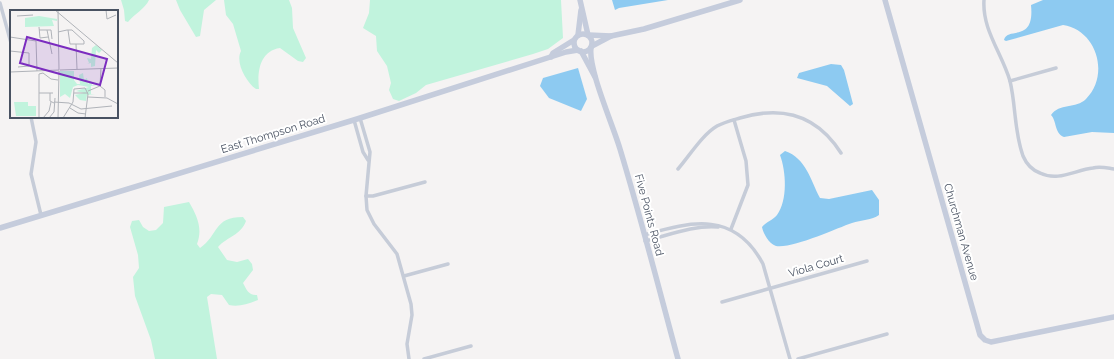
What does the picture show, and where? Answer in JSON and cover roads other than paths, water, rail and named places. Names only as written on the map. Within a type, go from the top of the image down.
[{"type":"street","points":[[580,0],[588,35],[592,39],[591,47]]},
{"type":"street","points":[[576,37],[584,34],[611,36],[644,29],[732,1],[740,0]]},
{"type":"street","name":"Churchman Avenue","points":[[885,0],[980,335],[985,340],[992,342],[1114,317]]},
{"type":"street","points":[[984,0],[984,14],[992,39],[1010,81],[1015,126],[1023,154],[1030,166],[1039,173],[1049,176],[1059,176],[1092,168],[1102,167],[1114,169]]},
{"type":"street","points":[[0,3],[10,39]]},
{"type":"street","points":[[581,8],[574,46],[579,51],[586,51],[611,36]]},
{"type":"street","name":"East Thompson Road","points":[[551,57],[553,53],[576,37]]},
{"type":"street","name":"Five Points Road","points":[[591,47],[590,57],[595,77],[617,138],[678,359]]},
{"type":"street","name":"East Thompson Road","points":[[0,228],[354,120],[551,57],[579,51]]},
{"type":"street","name":"Five Points Road","points":[[579,51],[595,77]]},
{"type":"street","points":[[1010,81],[1056,68]]},
{"type":"street","points":[[678,169],[710,131],[718,126],[734,120],[766,112],[790,114],[811,122],[823,131],[841,153]]},
{"type":"street","points":[[31,118],[36,142],[32,178],[42,215]]},
{"type":"street","points":[[360,118],[370,152],[368,160],[366,196],[369,217],[375,227],[395,249],[404,276],[412,310],[407,343],[409,359]]},
{"type":"street","points":[[354,120],[363,152],[368,160]]},
{"type":"street","points":[[731,229],[748,185],[746,161],[734,120]]},
{"type":"street","points":[[366,196],[376,195],[425,182]]},
{"type":"street","points":[[644,235],[686,224],[708,223],[731,229],[744,237],[756,250],[763,264],[790,359]]},
{"type":"street","points":[[645,241],[706,226],[731,229]]},
{"type":"street","name":"Viola Court","points":[[722,302],[867,261]]},
{"type":"street","points":[[404,276],[448,264]]},
{"type":"street","points":[[798,359],[887,334]]},
{"type":"street","points":[[424,359],[471,346]]},
{"type":"water","points":[[612,0],[668,0],[619,8],[615,10]]},
{"type":"water","points":[[1043,0],[1114,0],[1114,133],[1092,132],[1064,137],[1057,130],[1051,115],[1058,109],[1082,102],[1093,89],[1097,78],[1098,66],[1092,44],[1084,35],[1075,29],[1063,25],[1006,41],[1004,40],[1006,36],[1010,34],[1025,30],[1029,25],[1031,17],[1031,5]]},
{"type":"water","points":[[831,64],[841,65],[844,70],[853,104],[850,106],[827,86],[797,78],[799,73]]},
{"type":"water","points":[[578,68],[587,99],[581,111],[549,98],[540,86],[543,78]]},
{"type":"water","points":[[785,151],[792,154],[803,164],[820,198],[829,199],[872,190],[879,200],[879,215],[793,244],[783,246],[773,245],[767,238],[762,227],[774,218],[781,209],[785,177],[780,155]]}]
